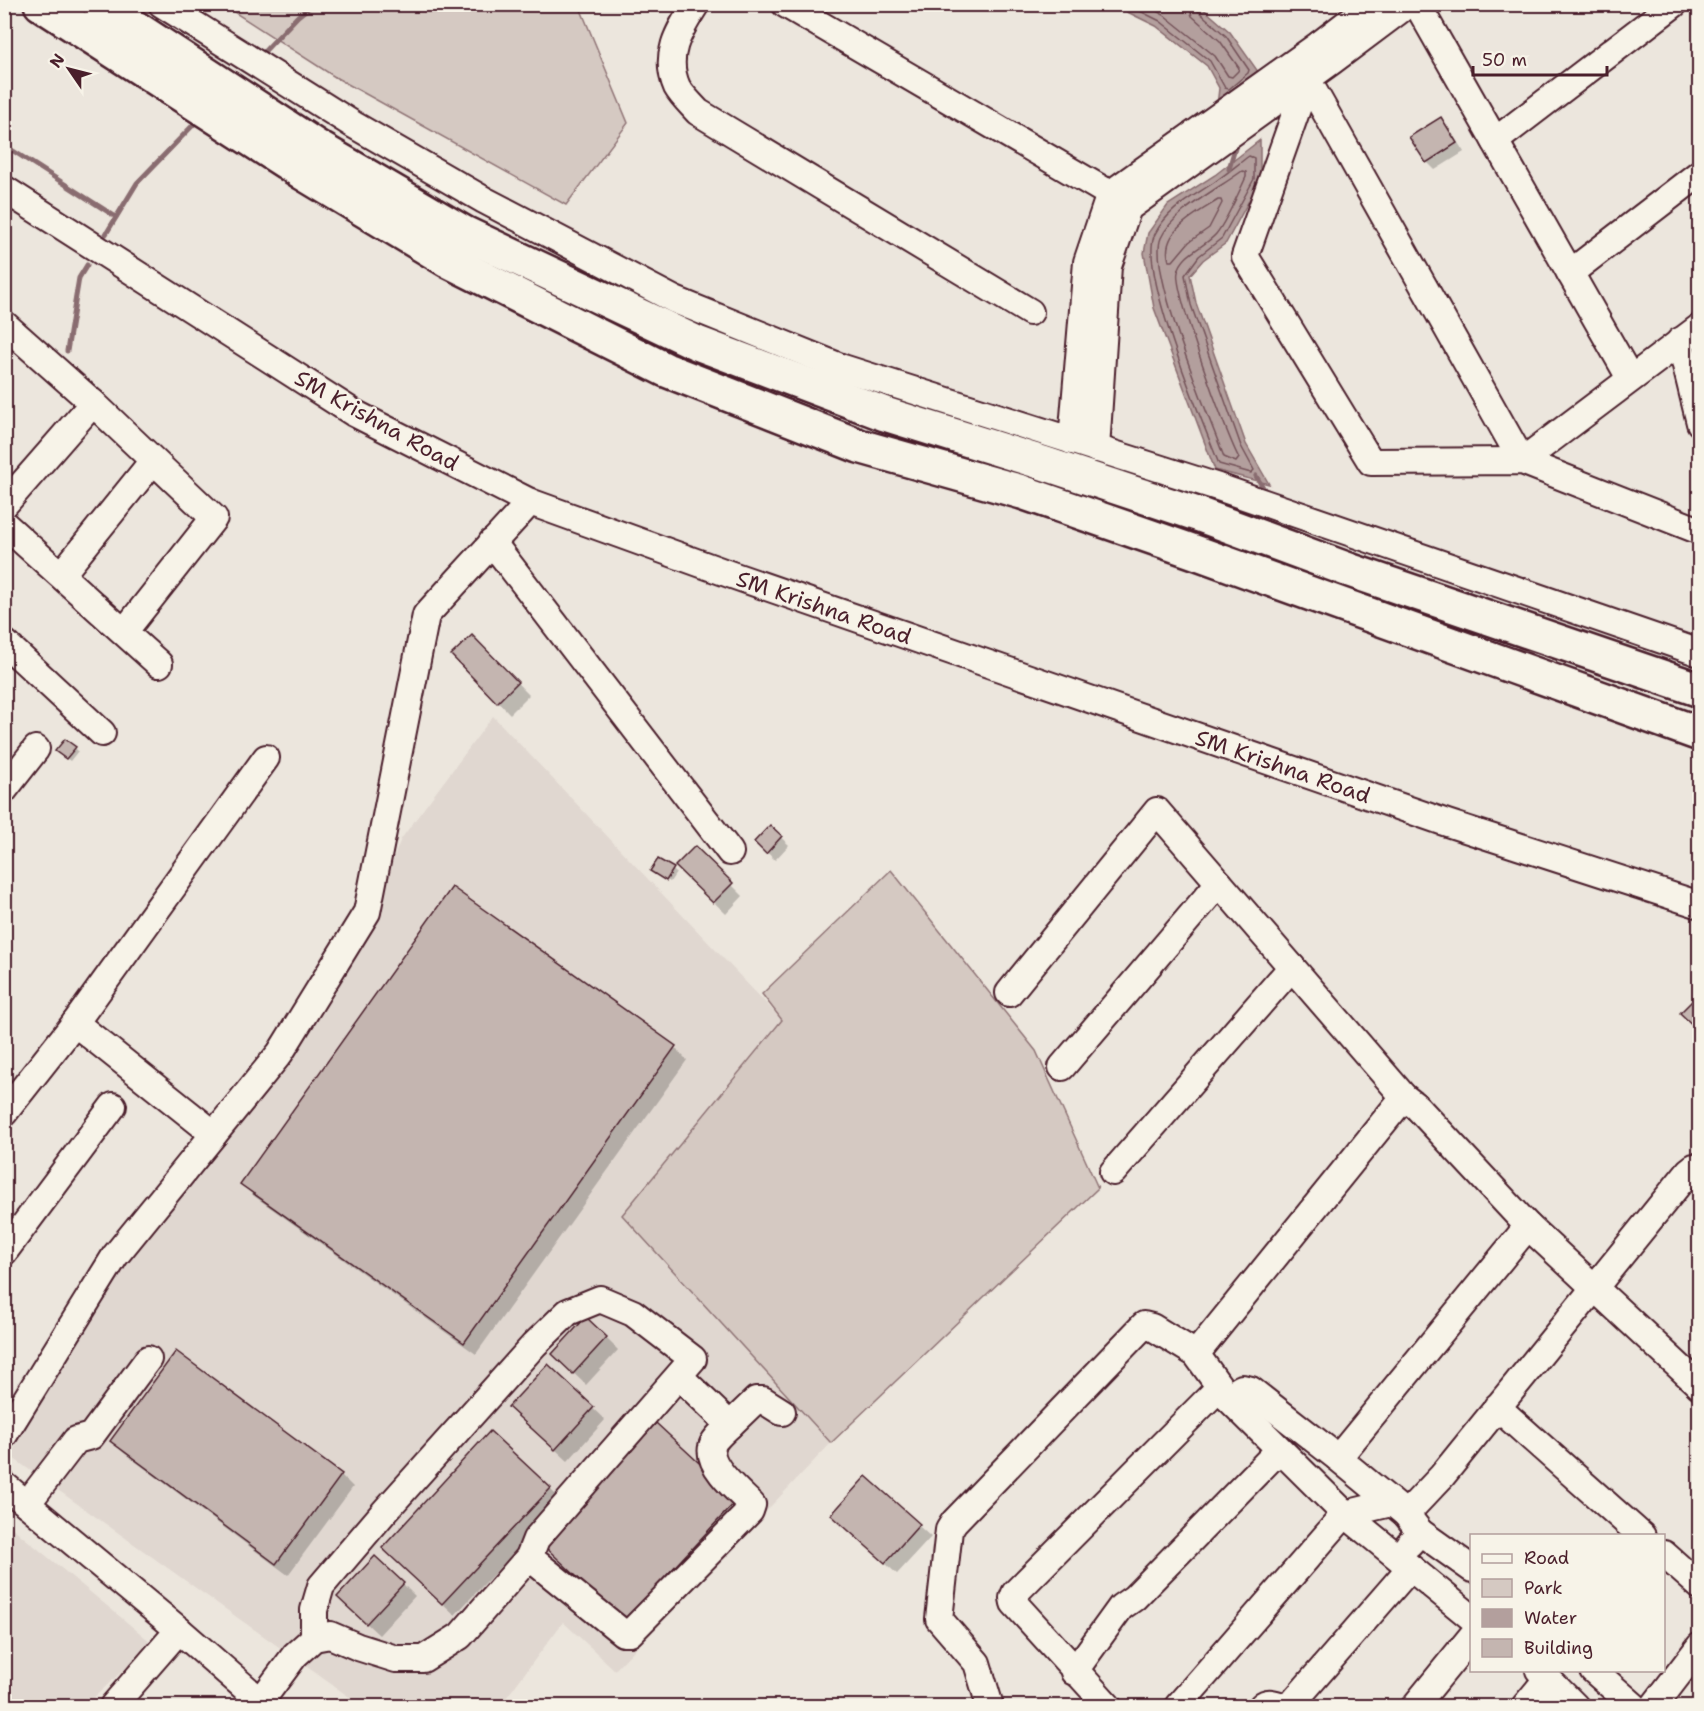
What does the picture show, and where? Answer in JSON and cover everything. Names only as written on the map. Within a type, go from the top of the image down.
[{"type":"highway","points":[[41,4],[303,173],[449,261],[666,370],[848,442],[1022,492],[1700,734]]},
{"type":"highway","points":[[99,4],[317,147],[464,233],[697,343],[885,414],[1200,515],[1349,570],[1700,690]]},
{"type":"street","points":[[162,4],[354,125],[484,200],[685,304],[843,368],[1265,504],[1700,653]]},
{"type":"street","points":[[696,4],[676,35],[670,62],[678,88],[698,112],[1030,312]]},
{"type":"street","points":[[785,4],[1110,195]]},
{"type":"street","points":[[1084,445],[1087,262],[1110,195],[1372,4]]},
{"type":"street","points":[[1084,445],[1108,266],[1128,208],[1407,4]]},
{"type":"street","points":[[1417,4],[1630,378]]},
{"type":"street","points":[[1495,141],[1674,4]]},
{"type":"street","points":[[1320,44],[1245,256],[1371,462],[1522,461],[1700,531]]},
{"type":"street","points":[[1307,79],[1522,461]]},
{"type":"street","points":[[1570,273],[1700,173]]},
{"type":"street","name":"SM Krishna Road","points":[[4,189],[354,412],[530,502],[743,579],[1436,819],[1700,905]]},
{"type":"street","points":[[1522,461],[1690,334],[1700,423]]},
{"type":"street","points":[[8,336],[93,403],[213,518],[124,632]]},
{"type":"street","points":[[4,506],[93,403]]},
{"type":"street","points":[[61,575],[153,461]]},
{"type":"street","points":[[4,1436],[115,1256],[280,1053],[367,912],[426,615],[530,502]]},
{"type":"street","points":[[4,524],[159,664]]},
{"type":"street","points":[[492,542],[730,852]]},
{"type":"street","points":[[4,642],[102,733]]},
{"type":"street","points":[[4,790],[36,749]]},
{"type":"street","points":[[4,1113],[75,1023],[266,758]]},
{"type":"street","points":[[1009,993],[1157,811],[1404,1097],[1417,1107],[1528,1226],[1700,1386]]},
{"type":"street","points":[[1062,1067],[1219,882]]},
{"type":"street","points":[[1113,1172],[1292,967]]},
{"type":"street","points":[[75,1023],[214,1134]]},
{"type":"street","points":[[1196,1354],[1404,1097]]},
{"type":"street","points":[[4,1252],[113,1106]]},
{"type":"street","points":[[1290,1707],[1404,1563],[1406,1516],[1442,1476],[1689,1171],[1694,1167],[1700,1169]]},
{"type":"street","points":[[1338,1458],[1528,1226]]},
{"type":"street","points":[[4,1485],[179,1630],[263,1704],[295,1655],[314,1638],[330,1635],[396,1659],[423,1659],[460,1636],[529,1557],[536,1539],[693,1359],[633,1313],[600,1299],[568,1312],[534,1345],[321,1586],[314,1610],[314,1638]]},
{"type":"street","points":[[990,1707],[977,1663],[939,1618],[948,1530],[1144,1325],[1152,1327],[1196,1354],[1223,1392],[1345,1514],[1470,1616]]},
{"type":"street","points":[[27,1504],[76,1440],[91,1436],[148,1359]]},
{"type":"street","points":[[679,1376],[730,1425]]},
{"type":"street","points":[[1108,1707],[1074,1672],[1014,1603],[1013,1598],[1015,1593],[1223,1392],[1242,1388],[1251,1390],[1338,1458],[1470,1567]]},
{"type":"street","points":[[529,1557],[623,1633],[630,1633],[750,1511],[752,1505],[719,1471],[711,1457],[712,1445],[756,1400],[763,1400],[782,1412]]},
{"type":"street","points":[[1497,1407],[1640,1534]]},
{"type":"street","points":[[1074,1672],[1120,1607],[1134,1598],[1279,1450]]},
{"type":"street","points":[[1345,1514],[1406,1516]]},
{"type":"street","points":[[1178,1707],[1345,1514]]},
{"type":"street","points":[[1665,1555],[1700,1586]]},
{"type":"street","points":[[113,1707],[179,1630]]},
{"type":"street","points":[[1415,1707],[1470,1638]]},
{"type":"street","points":[[1654,1707],[1700,1646]]},
{"type":"street","points":[[1594,1672],[1634,1707]]},
{"type":"street","points":[[1525,1707],[1543,1674],[1575,1707]]},
{"type":"street","points":[[1262,1707],[1270,1702],[1283,1707]]},
{"type":"shaded area","points":[[493,716],[782,1020],[622,1215],[831,1443],[615,1670],[563,1622],[500,1706],[362,1706],[10,1456],[108,1275],[357,951],[401,839]]},
{"type":"shaded area","points":[[4,1521],[152,1643],[85,1706],[5,1706]]},
{"type":"green space","points":[[223,5],[579,5],[628,123],[566,205],[335,77]]},
{"type":"green space","points":[[891,870],[1036,1051],[1098,1188],[831,1443],[622,1215],[782,1020],[762,994]]},
{"type":"water","points":[[1113,5],[1199,5],[1230,32],[1259,73],[1217,106],[1219,88],[1207,66],[1156,26]]},
{"type":"water","points":[[1260,140],[1260,180],[1226,243],[1203,260],[1190,275],[1196,303],[1246,444],[1269,484],[1215,470],[1154,308],[1144,253],[1148,233],[1168,205],[1215,175]]},
{"type":"building","points":[[1441,117],[1457,143],[1426,163],[1409,137]]},
{"type":"building","points":[[472,635],[518,682],[497,703],[451,655]]},
{"type":"building","points":[[65,739],[76,747],[66,759],[55,751]]},
{"type":"building","points":[[770,825],[782,836],[766,854],[754,842]]},
{"type":"building","points":[[695,846],[733,883],[713,903],[675,866]]},
{"type":"building","points":[[658,859],[674,868],[666,881],[650,871]]},
{"type":"building","points":[[452,887],[676,1046],[464,1343],[240,1184]]},
{"type":"building","points":[[1700,993],[1700,1032],[1680,1013]]},
{"type":"building","points":[[586,1317],[607,1337],[573,1374],[552,1354]]},
{"type":"building","points":[[176,1351],[342,1474],[276,1564],[110,1441]]},
{"type":"building","points":[[548,1364],[594,1407],[555,1450],[508,1407]]},
{"type":"building","points":[[656,1423],[738,1499],[624,1621],[543,1545]]},
{"type":"building","points":[[490,1431],[551,1488],[442,1604],[382,1548]]},
{"type":"building","points":[[866,1476],[920,1524],[885,1563],[831,1515]]},
{"type":"building","points":[[375,1556],[404,1583],[366,1624],[337,1597]]},
{"type":"waterway","points":[[259,57],[298,16],[313,4]]},
{"type":"waterway","points":[[106,234],[137,183],[198,120]]},
{"type":"waterway","points":[[1229,169],[1237,141]]},
{"type":"waterway","points":[[4,145],[116,217]]},
{"type":"waterway","points":[[67,351],[79,278],[87,265]]},
{"type":"waterway","points":[[1256,476],[1267,494]]},
{"type":"waterway","points":[[1283,520],[1289,530],[1308,538]]},
{"type":"waterway","points":[[1461,624],[1482,640]]},
{"type":"waterway","points":[[1510,650],[1539,651]]}]
